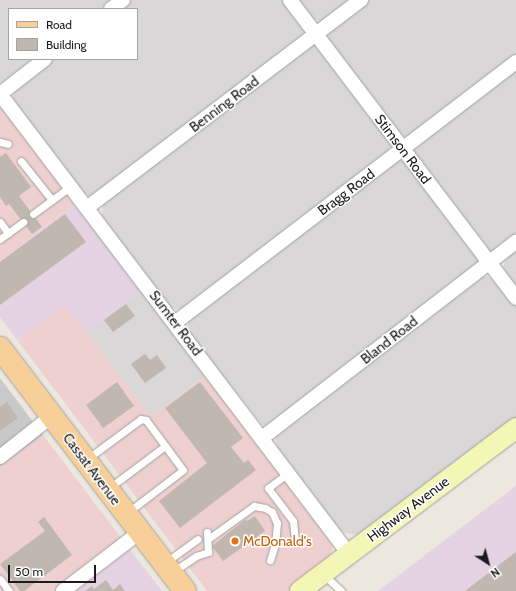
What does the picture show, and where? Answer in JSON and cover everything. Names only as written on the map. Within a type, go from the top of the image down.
[{"type":"main road","name":"Cassat Avenue","points":[[0,348],[184,591]]},
{"type":"street","points":[[112,8],[123,0]]},
{"type":"street","name":"Stimson Road","points":[[290,0],[516,298]]},
{"type":"street","name":"Benning Road","points":[[88,207],[360,0]]},
{"type":"street","points":[[0,94],[44,60]]},
{"type":"street","name":"Bragg Road","points":[[176,322],[516,62]]},
{"type":"street","name":"Sumter Road","points":[[0,94],[176,322],[349,554]]},
{"type":"street","name":"Bland Road","points":[[262,438],[516,242]]},
{"type":"street","points":[[0,457],[52,416]]},
{"type":"street","name":"Highway Avenue","points":[[300,591],[516,428]]},
{"type":"street","points":[[63,591],[140,532]]},
{"type":"lane","points":[[0,142],[8,144]]},
{"type":"lane","points":[[22,161],[52,200]]},
{"type":"lane","points":[[33,214],[71,186]]},
{"type":"lane","points":[[0,222],[8,233]]},
{"type":"lane","points":[[0,239],[23,222]]},
{"type":"lane","points":[[85,460],[141,419],[146,420],[183,470],[126,513]]},
{"type":"lane","points":[[107,489],[165,446]]},
{"type":"lane","points":[[288,473],[268,488],[293,521],[296,541]]},
{"type":"lane","points":[[167,568],[208,552],[208,536],[254,506],[265,508],[272,512],[277,522],[275,544],[270,560]]},
{"type":"lane","points":[[167,568],[198,539]]},
{"type":"lane","points":[[323,574],[341,591]]},
{"type":"lane","points":[[0,579],[9,591]]},
{"type":"shaded area","points":[[0,0],[115,0],[104,8],[8,8],[8,60],[37,60],[4,84],[0,82]]},
{"type":"shaded area","points":[[131,0],[285,0],[304,28],[300,39],[94,196],[83,193],[14,102],[13,96],[18,87],[53,60],[138,60],[138,8],[121,8]]},
{"type":"shaded area","points":[[299,0],[352,0],[321,22],[313,19]]},
{"type":"shaded area","points":[[368,0],[516,0],[516,56],[412,135],[406,137],[400,134],[328,41],[330,29]]},
{"type":"shaded area","points":[[312,45],[318,46],[391,141],[388,152],[180,310],[170,307],[102,218],[103,202]]},
{"type":"shaded area","points":[[516,69],[516,237],[494,251],[490,251],[414,153],[415,149]]},
{"type":"shaded area","points":[[0,106],[76,203],[0,261]]},
{"type":"shaded area","points":[[399,160],[404,161],[479,259],[478,264],[269,425],[262,425],[189,334],[188,322],[190,317]]},
{"type":"shaded area","points":[[76,203],[143,289],[86,332],[65,305],[18,341],[0,317],[0,261]]},
{"type":"shaded area","points":[[516,250],[516,289],[503,268],[507,256]]},
{"type":"shaded area","points":[[484,276],[495,279],[516,306],[516,420],[360,535],[345,533],[339,529],[276,447],[276,436]]},
{"type":"shaded area","points":[[143,289],[207,374],[151,416],[86,332]]},
{"type":"shaded area","points":[[65,305],[151,416],[207,374],[331,540],[333,547],[330,557],[289,591],[207,591],[18,341]]},
{"type":"shaded area","points":[[0,378],[43,435],[0,467]]},
{"type":"shaded area","points":[[43,435],[128,547],[69,591],[0,591],[0,467]]},
{"type":"shaded area","points":[[516,486],[516,591],[378,591]]},
{"type":"shaded area","points":[[128,547],[162,591],[69,591]]},
{"type":"building","points":[[6,153],[31,187],[19,196],[42,227],[32,234],[9,204],[6,206],[0,197],[0,157]]},
{"type":"building","points":[[65,214],[86,242],[0,305],[0,262]]},
{"type":"building","points":[[126,304],[135,316],[113,332],[104,320]]},
{"type":"building","points":[[145,354],[150,360],[157,355],[166,368],[145,383],[131,364]]},
{"type":"building","points":[[117,382],[134,406],[103,428],[86,405]]},
{"type":"building","points":[[200,382],[243,438],[231,447],[244,463],[248,460],[256,470],[180,528],[159,501],[207,463],[165,408]]},
{"type":"building","points":[[7,402],[18,418],[0,431],[0,407]]},
{"type":"building","name":"McDonald's","points":[[255,516],[265,531],[223,561],[212,546],[246,519],[247,521]]},
{"type":"building","points":[[44,517],[72,555],[24,591],[20,591],[0,564],[45,531],[38,522]]},
{"type":"building","points":[[516,552],[516,591],[465,591]]},
{"type":"building","points":[[106,580],[113,590],[120,584],[125,591],[85,591],[92,586],[94,589]]},
{"type":"place","name":"McDonald's","points":[[235,541]]}]
